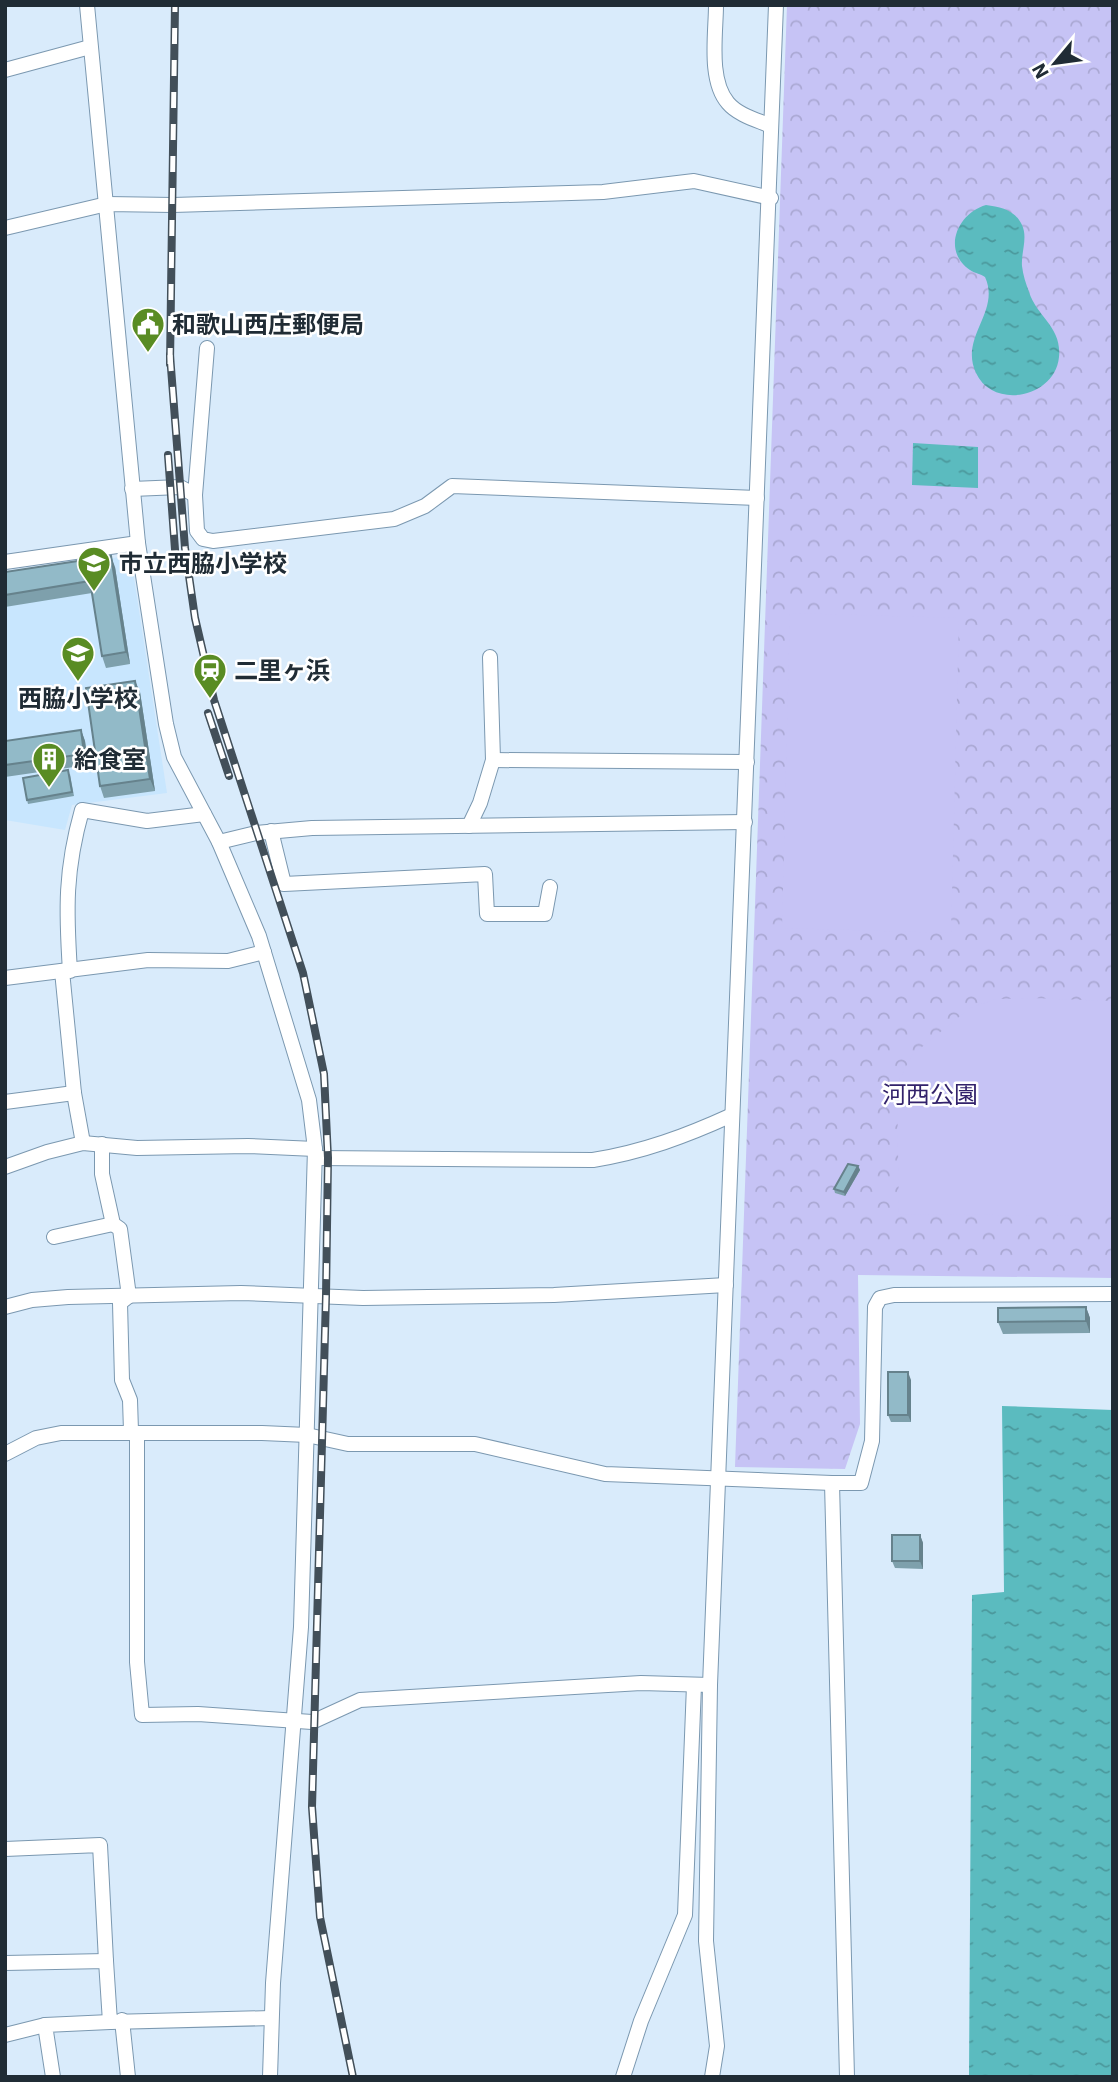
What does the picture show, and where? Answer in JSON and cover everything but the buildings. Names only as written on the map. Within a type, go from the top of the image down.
[{"type":"street","points":[[87,5],[132,489],[168,735],[174,757],[219,842],[244,898],[264,952],[310,1100],[315,1154],[301,1628],[271,2018],[270,2077]]},
{"type":"street","points":[[716,5],[717,78],[727,102],[742,114],[771,125]]},
{"type":"street","points":[[712,2077],[717,2046],[706,1941],[710,1685],[771,198],[776,5]]},
{"type":"street","points":[[5,70],[90,47]]},
{"type":"street","points":[[5,228],[107,204],[173,205],[603,192],[694,181],[771,198]]},
{"type":"street","points":[[207,348],[195,495],[197,531],[203,538],[213,541],[394,519],[425,506],[452,486],[757,498]]},
{"type":"street","points":[[132,489],[180,487],[195,495]]},
{"type":"street","points":[[5,562],[138,543]]},
{"type":"street","points":[[469,826],[480,803],[493,760],[490,657]]},
{"type":"street","points":[[493,760],[747,762]]},
{"type":"street","points":[[83,1143],[74,1093],[66,971],[65,903],[70,856],[82,810],[147,821],[204,814]]},
{"type":"street","points":[[219,842],[271,831],[312,828],[745,822]]},
{"type":"street","points":[[271,831],[284,884],[485,874],[487,914],[545,914],[550,887]]},
{"type":"street","points":[[5,978],[148,960],[191,963],[228,961],[264,952]]},
{"type":"street","points":[[5,1102],[74,1093]]},
{"type":"street","points":[[5,1167],[83,1143],[137,1148],[248,1146],[315,1154],[593,1160],[633,1153],[680,1139],[732,1115]]},
{"type":"street","points":[[102,1144],[102,1174],[113,1224],[120,1229],[129,1296]]},
{"type":"street","points":[[54,1237],[113,1224]]},
{"type":"street","points":[[5,1307],[32,1300],[129,1296],[554,1296],[726,1285]]},
{"type":"street","points":[[5,1454],[36,1438],[61,1433],[307,1435],[348,1444],[475,1444],[605,1474],[860,1483],[872,1441],[875,1307],[880,1298],[894,1295],[1113,1294]]},
{"type":"street","points":[[129,1296],[120,1303],[122,1380],[130,1400],[131,1431],[137,1434]]},
{"type":"street","points":[[137,1434],[137,1662],[142,1715],[198,1714],[293,1721],[323,1719],[360,1700],[559,1687],[710,1685]]},
{"type":"street","points":[[832,1483],[847,2072]]},
{"type":"street","points":[[623,2077],[640,2021],[685,1915],[694,1685]]},
{"type":"street","points":[[5,1849],[100,1845],[106,1961],[128,2077]]},
{"type":"street","points":[[5,1963],[106,1961]]},
{"type":"street","points":[[5,2035],[45,2025],[271,2018]]},
{"type":"street","points":[[45,2025],[53,2077]]},
{"type":"shaded area","name":"西脇小学校","points":[[127,556],[131,558],[167,793],[72,805],[65,830],[5,820],[5,573]]},
{"type":"green space","name":"河西公園","points":[[787,5],[1113,5],[1113,1278],[858,1275],[860,1424],[845,1469],[735,1467]]},
{"type":"green space","points":[[790,613],[959,618],[951,933],[782,928]]},
{"type":"green space","points":[[996,999],[1113,1001],[1113,1195],[1103,1208],[1087,1216],[899,1214],[897,1084],[912,1055],[970,1008]]},
{"type":"water","points":[[986,205],[1011,213],[1022,225],[1022,266],[1026,283],[1033,301],[1053,330],[1059,347],[1055,371],[1047,382],[1022,394],[996,392],[984,385],[972,360],[972,348],[985,313],[989,290],[985,277],[961,262],[955,243],[961,224],[976,209]]},
{"type":"water","points":[[913,443],[978,447],[978,488],[912,485]]},
{"type":"water","points":[[1002,1406],[1113,1410],[1113,2077],[969,2077],[972,1595],[1004,1592]]},
{"type":"railway","points":[[170,364],[175,5]]},
{"type":"railway","points":[[170,355],[185,548],[195,618],[214,700],[303,973],[324,1074],[328,1158],[326,1296],[312,1807],[320,1917],[353,2077]]},
{"type":"railway","points":[[168,455],[176,563]]},
{"type":"railway","points":[[208,713],[229,776]]},
{"type":"place","name":"和歌山西庄郵便局","points":[[148,354]]},
{"type":"place","name":"市立西脇小学校","points":[[94,593]]},
{"type":"place","name":"西脇小学校","points":[[78,683]]},
{"type":"place","name":"二里ヶ浜","points":[[210,700]]},
{"type":"place","name":"給食室","points":[[49,789]]}]
